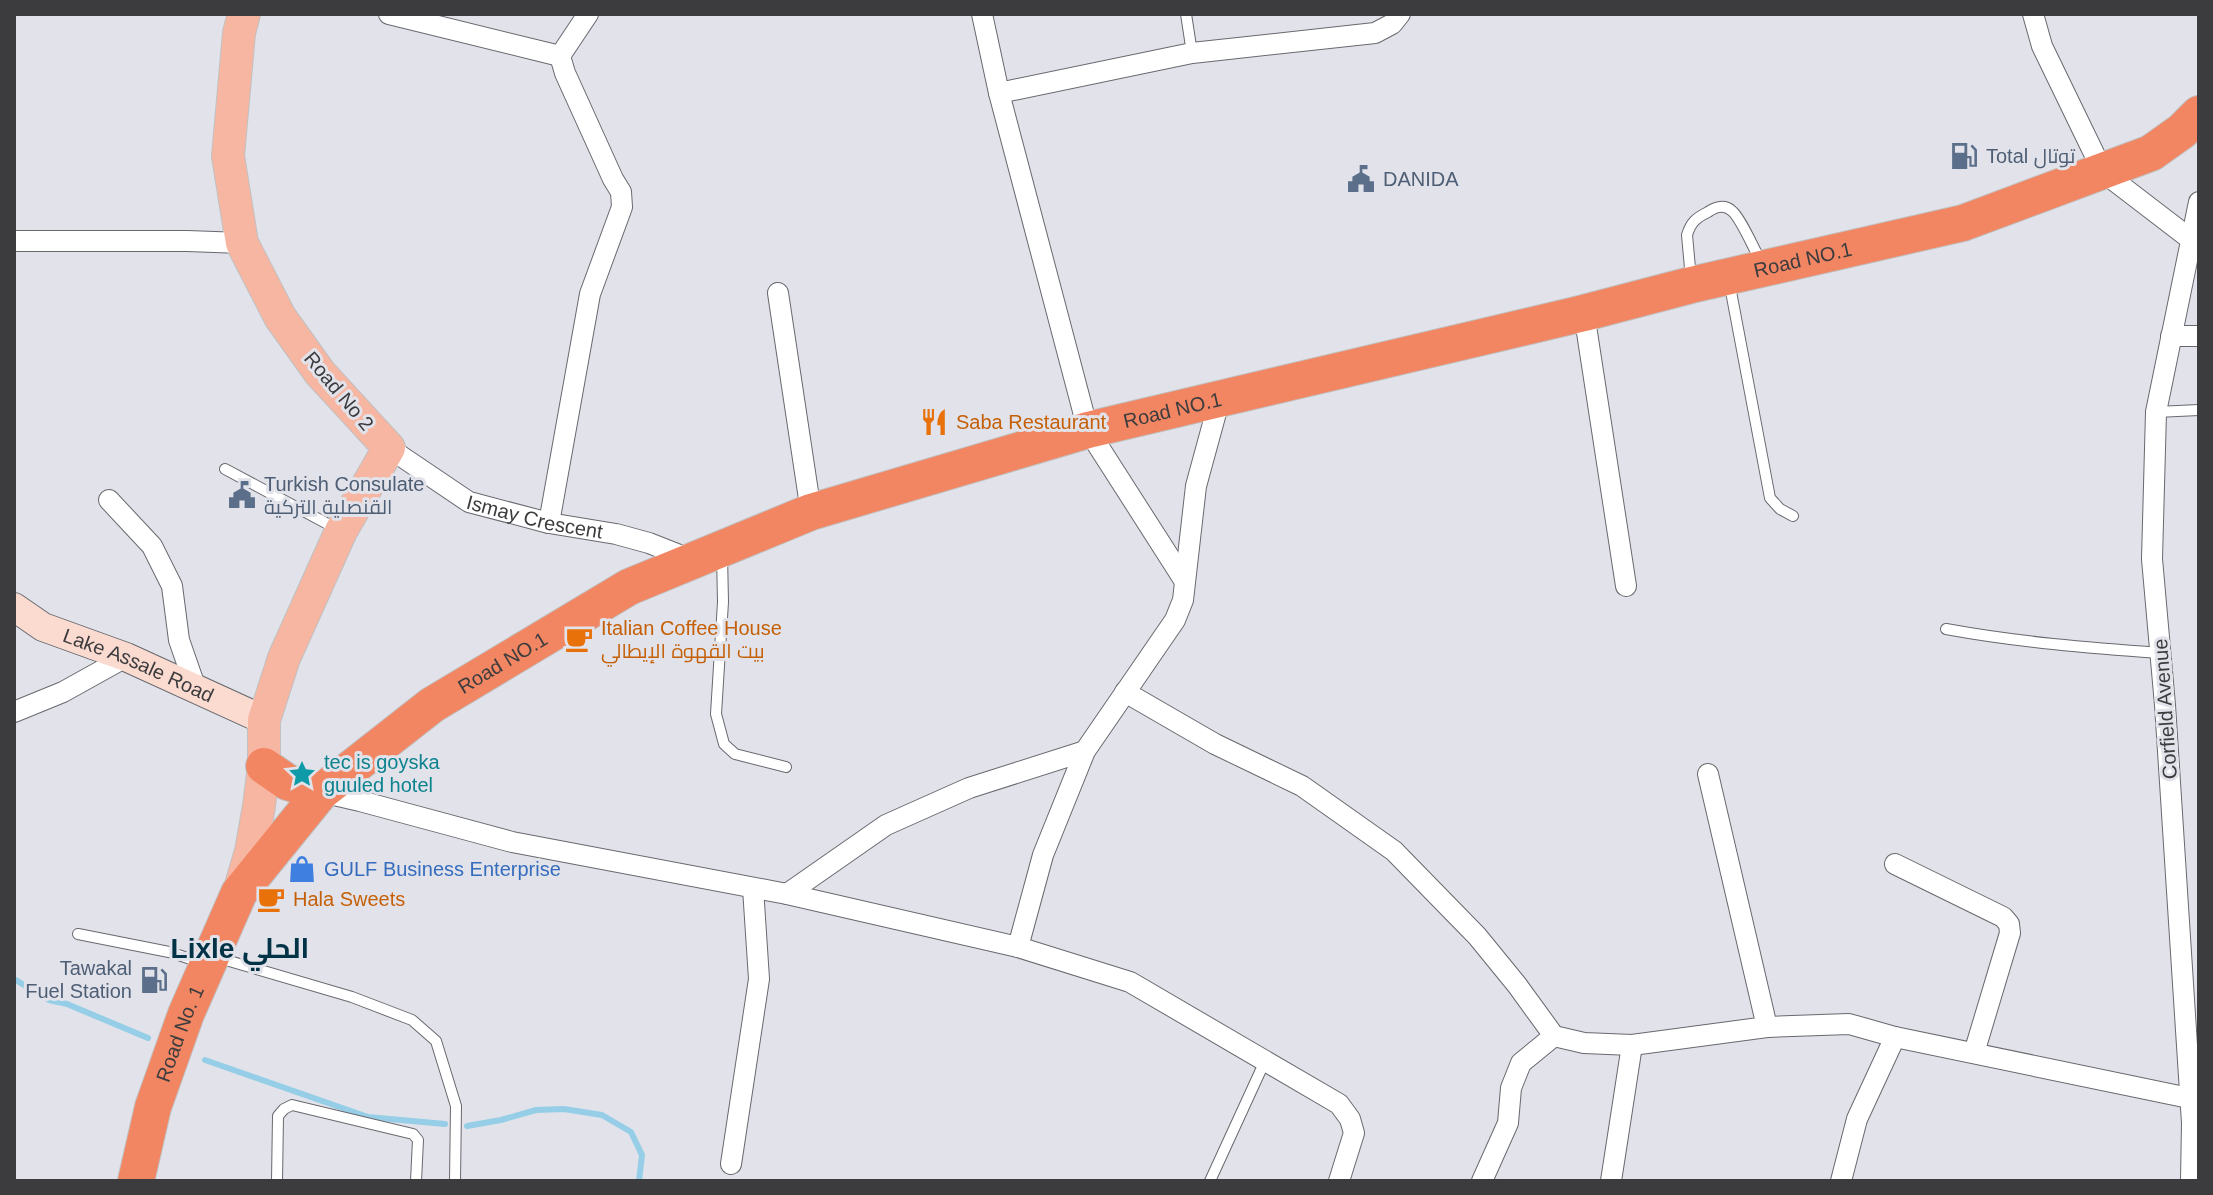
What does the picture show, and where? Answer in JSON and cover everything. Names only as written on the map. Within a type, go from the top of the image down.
[{"type":"highway","name":"Road NO.1","points":[[239,893],[321,792],[432,705],[629,587],[811,512],[1088,430],[1963,223],[2151,153],[2182,131],[2199,114]]},
{"type":"highway","points":[[264,766],[295,786],[321,792]]},
{"type":"highway","name":"Road No. 1","points":[[136,1181],[153,1107],[186,1014],[239,893]]},
{"type":"main road","name":"Road No 2","points":[[239,893],[251,851],[264,766],[264,720],[284,658],[341,531],[389,448],[320,373],[280,317],[242,243],[228,156],[239,33],[244,14]]},
{"type":"street","points":[[389,14],[560,56]]},
{"type":"street","points":[[560,56],[588,14]]},
{"type":"street","points":[[982,14],[999,93],[1088,430],[1184,580]]},
{"type":"street","points":[[999,93],[1192,53],[1375,33],[1392,24],[1400,14]]},
{"type":"street","points":[[2033,14],[2042,46],[2103,172],[2193,241]]},
{"type":"street","points":[[549,523],[590,294],[622,207],[621,192],[560,56]]},
{"type":"street","name":"Corfield Avenue","points":[[2191,1181],[2196,1124],[2189,1098],[2161,653],[2152,559],[2156,412],[2199,202]]},
{"type":"street","points":[[14,241],[242,243]]},
{"type":"street","points":[[778,293],[811,512]]},
{"type":"street","points":[[1584,313],[1626,586]]},
{"type":"street","points":[[2171,336],[2199,336]]},
{"type":"street","points":[[1018,947],[1043,855],[1085,751],[1175,620],[1183,600],[1196,486],[1220,398]]},
{"type":"street","name":"Ismay Crescent","points":[[389,448],[469,502],[549,523],[616,534],[708,555]]},
{"type":"street","points":[[109,500],[152,546],[172,586],[179,640],[196,689]]},
{"type":"street","name":"Lake Assale Road","points":[[14,607],[43,627],[126,657],[264,720]]},
{"type":"street","points":[[14,712],[63,692],[126,657]]},
{"type":"street","points":[[1125,692],[1215,744],[1302,786],[1394,851],[1477,936],[1554,1036],[1584,1043],[1632,1045],[1767,1027],[1849,1024],[1895,1037],[2189,1098]]},
{"type":"street","points":[[787,894],[886,825],[969,788],[1085,751]]},
{"type":"street","points":[[1708,774],[1767,1027]]},
{"type":"street","points":[[321,792],[512,842],[787,894],[1018,947],[1130,982],[1339,1104],[1350,1119],[1354,1133],[1339,1181]]},
{"type":"street","points":[[1895,864],[2003,917],[2009,924],[2010,933],[1974,1053]]},
{"type":"street","points":[[731,1164],[759,979],[753,888]]},
{"type":"street","points":[[1482,1181],[1508,1123],[1511,1088],[1521,1063],[1554,1036]]},
{"type":"street","points":[[1841,1181],[1857,1119],[1895,1037]]},
{"type":"street","points":[[1611,1181],[1632,1045]]},
{"type":"lane","points":[[1186,14],[1192,53]]},
{"type":"lane","points":[[1691,285],[1689,228],[1693,220],[1715,207],[1733,211],[1765,269]]},
{"type":"lane","points":[[1729,278],[1770,498],[1780,509],[1793,516]]},
{"type":"lane","points":[[2156,412],[2199,410]]},
{"type":"lane","points":[[225,469],[341,531]]},
{"type":"lane","points":[[708,555],[723,602],[716,714],[724,744],[735,754],[786,767]]},
{"type":"lane","points":[[1946,629],[2047,644],[2161,653]]},
{"type":"lane","points":[[78,934],[209,960],[352,997],[412,1020],[436,1041],[456,1106],[455,1181]]},
{"type":"lane","points":[[1210,1181],[1265,1061]]},
{"type":"lane","points":[[277,1181],[278,1116],[292,1105],[413,1134],[418,1140],[416,1181]]},
{"type":"waterway","points":[[14,979],[49,1000],[67,1004],[148,1038]]},
{"type":"waterway","points":[[205,1060],[368,1117],[445,1124]]},
{"type":"waterway","points":[[467,1126],[536,1110],[564,1109],[602,1115],[631,1132],[642,1155],[639,1181]]},
{"type":"place","name":"Total توتال","points":[[1964,156]]},
{"type":"place","name":"DANIDA","points":[[1361,179]]},
{"type":"place","name":"Saba Restaurant","points":[[934,422]]},
{"type":"place","name":"Turkish Consulate القنصلية التركية","points":[[242,495]]},
{"type":"place","name":"Italian Coffee House بيت القهوة الإيطالي","points":[[579,639]]},
{"type":"place","name":"tec is goyska guuled hotel","points":[[302,774]]},
{"type":"place","name":"GULF Business Enterprise","points":[[302,869]]},
{"type":"place","name":"Hala Sweets","points":[[271,899]]},
{"type":"place","name":"Tawakal Fuel Station","points":[[154,980]]},
{"type":"district","name":"Lixle الحلي","points":[[240,948]]}]
